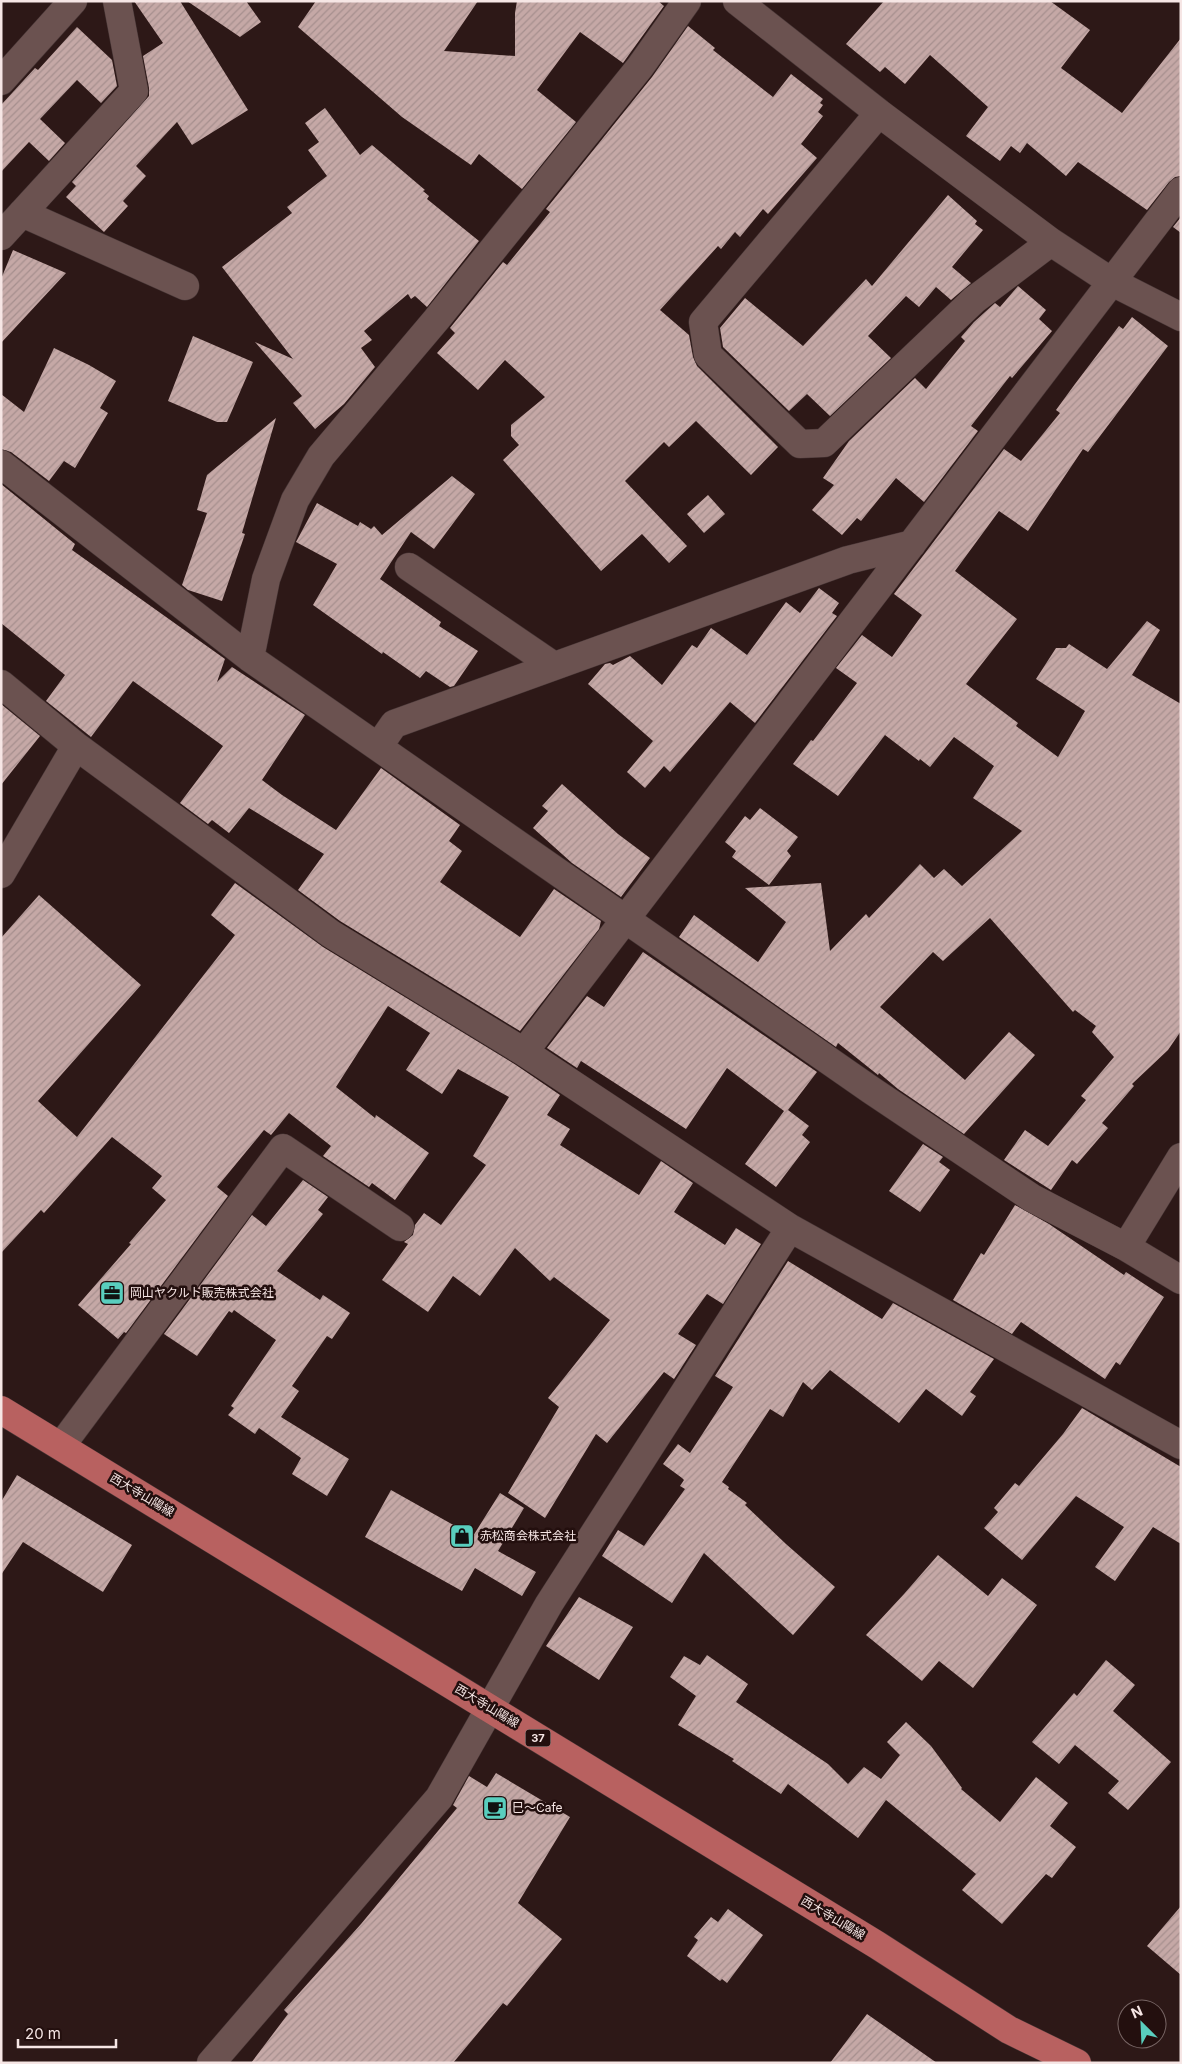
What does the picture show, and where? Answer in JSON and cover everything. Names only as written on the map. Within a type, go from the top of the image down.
[{"type":"main road","name":"西大寺山陽線","points":[[1,1410],[868,1940],[1009,2030],[1077,2063]]},
{"type":"street","points":[[1,81],[73,1]]},
{"type":"street","points":[[1,236],[134,91],[117,1]]},
{"type":"street","points":[[250,658],[266,579],[295,500],[321,456],[436,320],[640,67],[687,1]]},
{"type":"street","points":[[737,1],[880,113],[1051,242],[1112,282],[1181,317]]},
{"type":"street","points":[[880,113],[704,322],[708,355],[800,444],[824,443],[974,300],[1051,242]]},
{"type":"street","points":[[524,1052],[1181,191]]},
{"type":"street","points":[[22,212],[185,286]]},
{"type":"street","points":[[1,464],[250,658],[871,1090],[1032,1198],[1126,1247],[1181,1280]]},
{"type":"street","points":[[378,747],[394,724],[848,560],[912,544]]},
{"type":"street","points":[[409,567],[554,666]]},
{"type":"street","points":[[1,684],[76,746],[331,934],[524,1052],[790,1228],[1179,1441]]},
{"type":"street","points":[[1,874],[76,746]]},
{"type":"street","points":[[61,1446],[283,1148],[400,1227]]},
{"type":"street","points":[[1126,1247],[1181,1157]]},
{"type":"street","points":[[210,2063],[439,1798],[549,1604],[790,1228]]},
{"type":"building","points":[[134,1],[180,1],[248,110],[192,145],[177,122],[136,166],[146,176],[123,201],[128,206],[104,232],[66,197],[76,186],[72,182],[149,96],[143,56],[163,43]]},
{"type":"building","points":[[187,1],[246,1],[261,22],[240,37]]},
{"type":"building","points":[[316,1],[478,1],[444,51],[515,56],[515,13],[517,1],[658,1],[664,6],[623,63],[580,32],[537,90],[576,122],[522,189],[479,154],[471,165],[402,117],[298,27]]},
{"type":"building","points":[[884,1],[1050,1],[1090,30],[1061,68],[1122,113],[1181,38],[1181,176],[1175,177],[1169,182],[1147,210],[1078,162],[1066,176],[1027,143],[1020,153],[1011,146],[1000,161],[966,136],[988,107],[930,55],[905,84],[885,67],[880,72],[846,44]]},
{"type":"building","points":[[688,26],[715,48],[713,50],[773,97],[791,74],[823,99],[820,103],[823,105],[818,112],[823,116],[801,144],[817,158],[768,214],[763,209],[740,237],[735,232],[721,249],[718,246],[660,310],[689,335],[693,357],[697,366],[778,447],[751,475],[696,421],[669,447],[664,442],[625,481],[687,546],[669,563],[642,534],[601,571],[503,460],[519,445],[511,436],[511,425],[545,397],[505,360],[478,390],[437,353],[455,333],[450,328],[503,262],[507,265],[550,212],[546,209],[652,77]]},
{"type":"building","points":[[77,27],[112,60],[117,86],[101,103],[77,80],[40,119],[65,143],[49,161],[29,142],[1,172],[1,105],[35,68],[38,70]]},
{"type":"building","points":[[325,108],[360,155],[372,145],[425,190],[423,191],[429,196],[427,199],[479,241],[427,307],[415,296],[411,299],[408,294],[364,331],[372,340],[361,348],[375,367],[344,404],[315,429],[293,403],[302,396],[255,342],[293,359],[222,267],[292,213],[287,207],[327,176],[308,150],[319,142],[305,123]]},
{"type":"building","points":[[948,195],[977,221],[975,224],[983,230],[952,267],[971,283],[951,300],[936,287],[919,307],[906,296],[868,336],[891,358],[830,416],[807,394],[789,411],[723,347],[720,328],[745,298],[803,346],[866,279],[872,286]]},
{"type":"building","points":[[1181,217],[1181,233],[1173,227]]},
{"type":"building","points":[[13,250],[66,273],[1,343],[1,279]]},
{"type":"building","points":[[1018,286],[1046,310],[1039,319],[1052,331],[1012,378],[1010,376],[971,426],[978,431],[924,502],[896,478],[861,521],[857,518],[842,535],[812,510],[834,485],[823,478],[849,441],[915,378],[926,389],[965,341],[961,337],[974,322],[995,303],[1000,307]]},
{"type":"building","points":[[1132,317],[1168,346],[1088,452],[1083,449],[1028,531],[999,511],[955,571],[1017,619],[966,684],[1018,723],[1016,726],[1058,757],[1085,711],[1036,679],[1056,648],[1066,648],[1069,644],[1107,669],[1147,621],[1160,630],[1132,675],[1181,704],[1181,1031],[1168,1050],[1132,1084],[1134,1086],[1102,1123],[1108,1128],[1077,1164],[1072,1160],[1051,1190],[1004,1160],[1025,1130],[1048,1146],[1086,1100],[1081,1096],[1114,1057],[1092,1032],[1096,1026],[1075,1010],[1073,1012],[990,918],[943,961],[933,952],[880,1007],[965,1080],[1009,1032],[1035,1055],[964,1134],[898,1089],[879,1073],[878,1075],[838,1043],[836,1047],[679,937],[694,915],[758,962],[786,922],[745,888],[821,883],[830,951],[866,914],[869,918],[920,864],[934,878],[944,869],[962,886],[1022,831],[973,798],[994,766],[954,737],[930,767],[885,735],[838,796],[793,764],[857,683],[836,668],[862,635],[892,657],[922,615],[894,594],[1004,449],[1021,461],[1060,413],[1056,410],[1119,326],[1123,329]]},
{"type":"building","points":[[193,336],[253,362],[227,422],[217,422],[168,401]]},
{"type":"building","points":[[54,348],[116,381],[100,408],[108,413],[75,468],[64,461],[49,481],[11,452],[1,449],[1,394],[24,412]]},
{"type":"building","points":[[276,418],[242,533],[245,534],[222,601],[188,590],[182,585],[207,513],[197,510],[207,475]]},
{"type":"building","points":[[452,476],[475,494],[434,549],[411,532],[380,579],[441,622],[439,626],[478,651],[454,686],[450,687],[426,671],[420,678],[383,652],[382,654],[313,605],[337,564],[296,542],[317,503],[358,526],[360,522],[371,529],[374,526],[382,535]]},
{"type":"building","points":[[1,484],[75,544],[72,550],[225,659],[217,682],[232,667],[305,715],[262,780],[282,795],[336,830],[381,768],[460,825],[449,841],[462,851],[440,882],[520,937],[554,889],[601,921],[599,929],[520,1031],[340,921],[298,890],[324,854],[249,808],[229,833],[212,820],[208,824],[180,803],[223,746],[133,681],[91,737],[46,701],[65,675],[1,623]]},
{"type":"building","points":[[708,495],[725,514],[704,533],[687,514]]},
{"type":"building","points":[[819,588],[839,603],[832,613],[837,616],[755,723],[730,702],[670,772],[664,766],[645,788],[627,772],[653,741],[588,684],[605,664],[610,663],[613,665],[630,656],[662,685],[692,645],[697,648],[711,628],[747,655],[786,602],[800,613]]},
{"type":"building","points":[[1,704],[40,736],[1,785]]},
{"type":"building","points":[[562,784],[618,834],[650,858],[621,897],[572,863],[533,828],[548,811],[542,806]]},
{"type":"building","points":[[760,808],[798,837],[787,851],[791,856],[769,885],[732,857],[736,851],[725,842],[745,816],[750,820]]},
{"type":"building","points":[[235,883],[323,947],[516,1065],[560,1095],[547,1115],[570,1129],[560,1145],[639,1195],[661,1161],[693,1183],[674,1212],[725,1245],[736,1228],[761,1244],[723,1304],[707,1294],[678,1334],[696,1345],[674,1379],[664,1372],[607,1443],[596,1434],[545,1518],[508,1493],[559,1407],[548,1398],[610,1320],[554,1277],[550,1281],[515,1248],[480,1296],[453,1276],[428,1312],[382,1280],[408,1244],[404,1242],[413,1235],[415,1225],[424,1213],[441,1225],[486,1165],[473,1156],[509,1097],[458,1069],[442,1094],[406,1070],[430,1033],[388,1006],[336,1087],[375,1118],[376,1115],[429,1153],[395,1200],[372,1183],[369,1187],[323,1156],[331,1146],[289,1113],[271,1135],[264,1130],[217,1187],[228,1196],[126,1333],[124,1332],[118,1339],[78,1305],[166,1200],[152,1188],[162,1176],[112,1137],[44,1213],[41,1210],[1,1253],[1,938],[39,895],[141,985],[38,1101],[77,1137],[235,935],[211,915]]},
{"type":"building","points":[[643,952],[817,1072],[788,1110],[809,1126],[802,1135],[810,1142],[776,1187],[745,1164],[784,1111],[727,1068],[686,1129],[581,1061],[577,1068],[547,1048],[587,996],[604,1007]]},
{"type":"building","points":[[923,1144],[943,1157],[939,1162],[950,1170],[920,1212],[889,1191]]},
{"type":"building","points":[[303,1180],[328,1197],[318,1210],[323,1214],[277,1271],[320,1300],[323,1295],[350,1313],[332,1339],[327,1336],[292,1386],[299,1391],[281,1417],[349,1459],[327,1496],[292,1474],[301,1458],[259,1428],[255,1434],[228,1415],[234,1408],[231,1406],[276,1340],[234,1310],[232,1313],[229,1311],[197,1356],[164,1334],[252,1215],[266,1226]]},
{"type":"building","points":[[1015,1205],[1049,1224],[1124,1275],[1126,1272],[1164,1297],[1120,1365],[1116,1362],[1105,1379],[1021,1322],[1012,1334],[953,1300],[981,1253],[984,1255]]},
{"type":"building","points":[[788,1261],[882,1319],[893,1303],[994,1359],[970,1392],[976,1396],[962,1416],[926,1389],[899,1423],[830,1370],[812,1390],[803,1382],[783,1417],[770,1409],[722,1482],[729,1487],[728,1489],[747,1503],[745,1505],[786,1544],[835,1587],[793,1635],[704,1553],[672,1603],[602,1556],[618,1530],[644,1546],[685,1489],[680,1486],[684,1480],[663,1464],[678,1444],[690,1453],[733,1387],[715,1376]]},
{"type":"building","points":[[1082,1408],[1181,1467],[1181,1544],[1153,1527],[1115,1581],[1095,1567],[1124,1527],[1076,1496],[1022,1560],[984,1528],[998,1512],[994,1508],[1015,1483],[1019,1486],[1063,1434]]},
{"type":"building","points":[[17,1475],[132,1545],[103,1592],[23,1542],[1,1575],[1,1502]]},
{"type":"building","points":[[391,1490],[473,1536],[500,1493],[524,1508],[498,1551],[536,1572],[522,1596],[475,1568],[462,1591],[365,1537]]},
{"type":"building","points":[[938,1555],[988,1596],[1002,1578],[1037,1605],[973,1688],[939,1661],[922,1681],[866,1635]]},
{"type":"building","points":[[579,1597],[633,1627],[599,1680],[546,1646]]},
{"type":"building","points":[[707,1655],[748,1684],[736,1702],[828,1764],[848,1784],[864,1767],[881,1779],[900,1755],[887,1742],[906,1722],[931,1746],[961,1789],[1000,1822],[1036,1777],[1068,1803],[1050,1826],[1076,1847],[1052,1878],[1046,1874],[1002,1924],[962,1890],[976,1874],[886,1800],[858,1838],[788,1784],[781,1794],[732,1761],[734,1759],[678,1725],[696,1696],[670,1677],[684,1656],[700,1665]]},
{"type":"building","points":[[1106,1660],[1135,1685],[1113,1711],[1171,1762],[1128,1810],[1108,1793],[1119,1781],[1075,1745],[1059,1764],[1032,1742],[1074,1693],[1077,1696]]},
{"type":"building","points":[[496,1773],[570,1817],[518,1903],[562,1939],[507,2006],[503,2003],[453,2063],[251,2063],[288,2014],[284,2010],[361,1924],[457,1808],[453,1805],[469,1776],[487,1787]]},
{"type":"building","points":[[1181,1906],[1181,1975],[1147,1946]]},
{"type":"building","points":[[728,1909],[763,1935],[727,1983],[722,1979],[720,1981],[687,1956],[698,1940],[694,1937],[711,1917],[718,1922]]},
{"type":"building","points":[[867,2014],[937,2063],[830,2063]]},
{"type":"place","name":"岡山ヤクルト販売株式会社","points":[[112,1293]]},
{"type":"place","name":"赤松商会株式会社","points":[[462,1536]]},
{"type":"place","name":"巳～Cafe","points":[[495,1808]]}]
